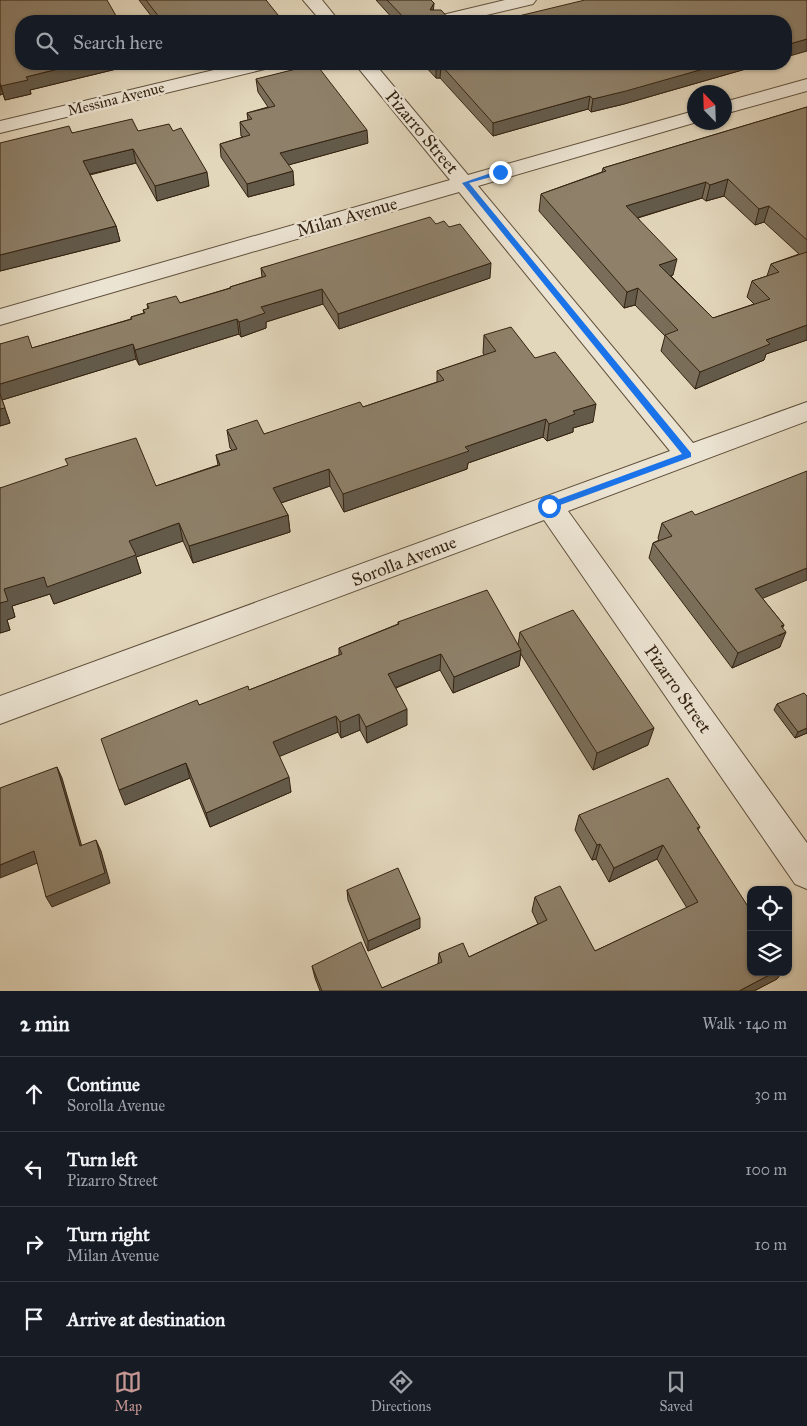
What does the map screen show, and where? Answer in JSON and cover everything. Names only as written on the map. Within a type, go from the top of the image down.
[{"type":"street","points":[[312,0],[325,15]]},
{"type":"street","points":[[465,15],[527,0]]},
{"type":"street","name":"Messina Avenue","points":[[0,127],[237,70]]},
{"type":"street","name":"Pizarro Street","points":[[370,70],[688,455]]},
{"type":"street","points":[[732,106],[807,85]]},
{"type":"street","name":"Milan Avenue","points":[[0,317],[687,119]]},
{"type":"street","name":"Sorolla Avenue","points":[[0,710],[807,411]]},
{"type":"street","name":"Pizarro Street","points":[[549,506],[807,872]]},
{"type":"building","points":[[0,0],[107,0],[116,15],[15,15],[15,70],[54,70],[26,77],[28,80],[1,86]]},
{"type":"building","points":[[146,0],[266,0],[278,15],[157,15]]},
{"type":"building","points":[[387,0],[431,0],[434,3],[430,10],[441,10],[446,15],[401,15]]},
{"type":"building","points":[[585,0],[807,0],[807,39],[792,43],[792,15],[523,15]]},
{"type":"building","points":[[292,70],[321,70],[367,130],[280,153],[293,171],[247,184],[220,144],[250,135],[240,122],[252,119],[247,113],[275,106],[256,79]]},
{"type":"building","points":[[445,70],[700,70],[593,99],[590,96],[493,123]]},
{"type":"building","points":[[807,107],[807,240],[769,206],[759,209],[728,179],[710,185],[706,182],[626,206],[677,259],[659,265],[713,318],[770,299],[752,281],[779,272],[771,264],[807,252],[807,325],[766,340],[770,344],[700,372],[665,335],[678,330],[638,288],[627,292],[541,194],[606,171],[603,168]]},
{"type":"building","points":[[132,119],[138,131],[169,124],[173,131],[181,128],[207,172],[155,186],[133,149],[83,161],[116,226],[0,255],[0,143],[69,126],[72,133]]},
{"type":"building","points":[[430,217],[436,224],[444,221],[449,227],[460,224],[491,263],[338,314],[322,289],[261,307],[265,313],[239,322],[237,319],[135,350],[133,344],[0,384],[0,344],[28,336],[32,348],[132,319],[131,317],[145,313],[143,310],[149,308],[147,304],[176,296],[180,303],[231,288],[266,276],[261,268]]},
{"type":"building","points":[[511,327],[535,358],[555,352],[596,404],[573,411],[575,414],[549,424],[546,419],[465,447],[469,451],[343,494],[329,469],[273,488],[288,515],[189,546],[179,523],[129,541],[136,555],[47,587],[44,577],[4,589],[8,601],[0,603],[0,488],[68,465],[65,459],[136,438],[156,486],[220,465],[216,455],[237,449],[227,430],[257,420],[264,434],[360,402],[363,407],[444,380],[437,371],[496,351],[484,335]]},
{"type":"building","points":[[0,394],[5,408],[0,409]]},
{"type":"building","points":[[807,471],[807,568],[755,589],[784,625],[781,626],[786,632],[738,653],[653,543],[672,536],[662,523],[692,511],[695,515]]},
{"type":"building","points":[[487,590],[521,650],[454,677],[441,654],[388,674],[407,709],[366,727],[359,714],[340,722],[336,716],[273,742],[289,777],[206,813],[186,763],[119,790],[101,739],[197,700],[199,705],[248,686],[249,690],[342,654],[339,648],[399,624],[398,622]]},
{"type":"building","points":[[573,610],[654,728],[597,753],[520,632]]},
{"type":"building","points":[[804,693],[807,696],[807,728],[798,732],[777,704]]},
{"type":"building","points":[[57,767],[80,846],[96,840],[105,873],[46,897],[34,851],[0,865],[0,788]]},
{"type":"building","points":[[668,778],[700,827],[697,828],[747,905],[747,976],[767,976],[739,991],[322,991],[312,966],[361,942],[382,988],[442,962],[439,953],[463,943],[469,957],[547,920],[535,897],[560,886],[595,951],[698,902],[663,845],[614,868],[600,844],[597,845],[579,815]]},
{"type":"building","points":[[398,868],[420,918],[368,941],[347,890]]},
{"type":"route","points":[[500,172],[465,183],[688,455],[549,506]]}]
